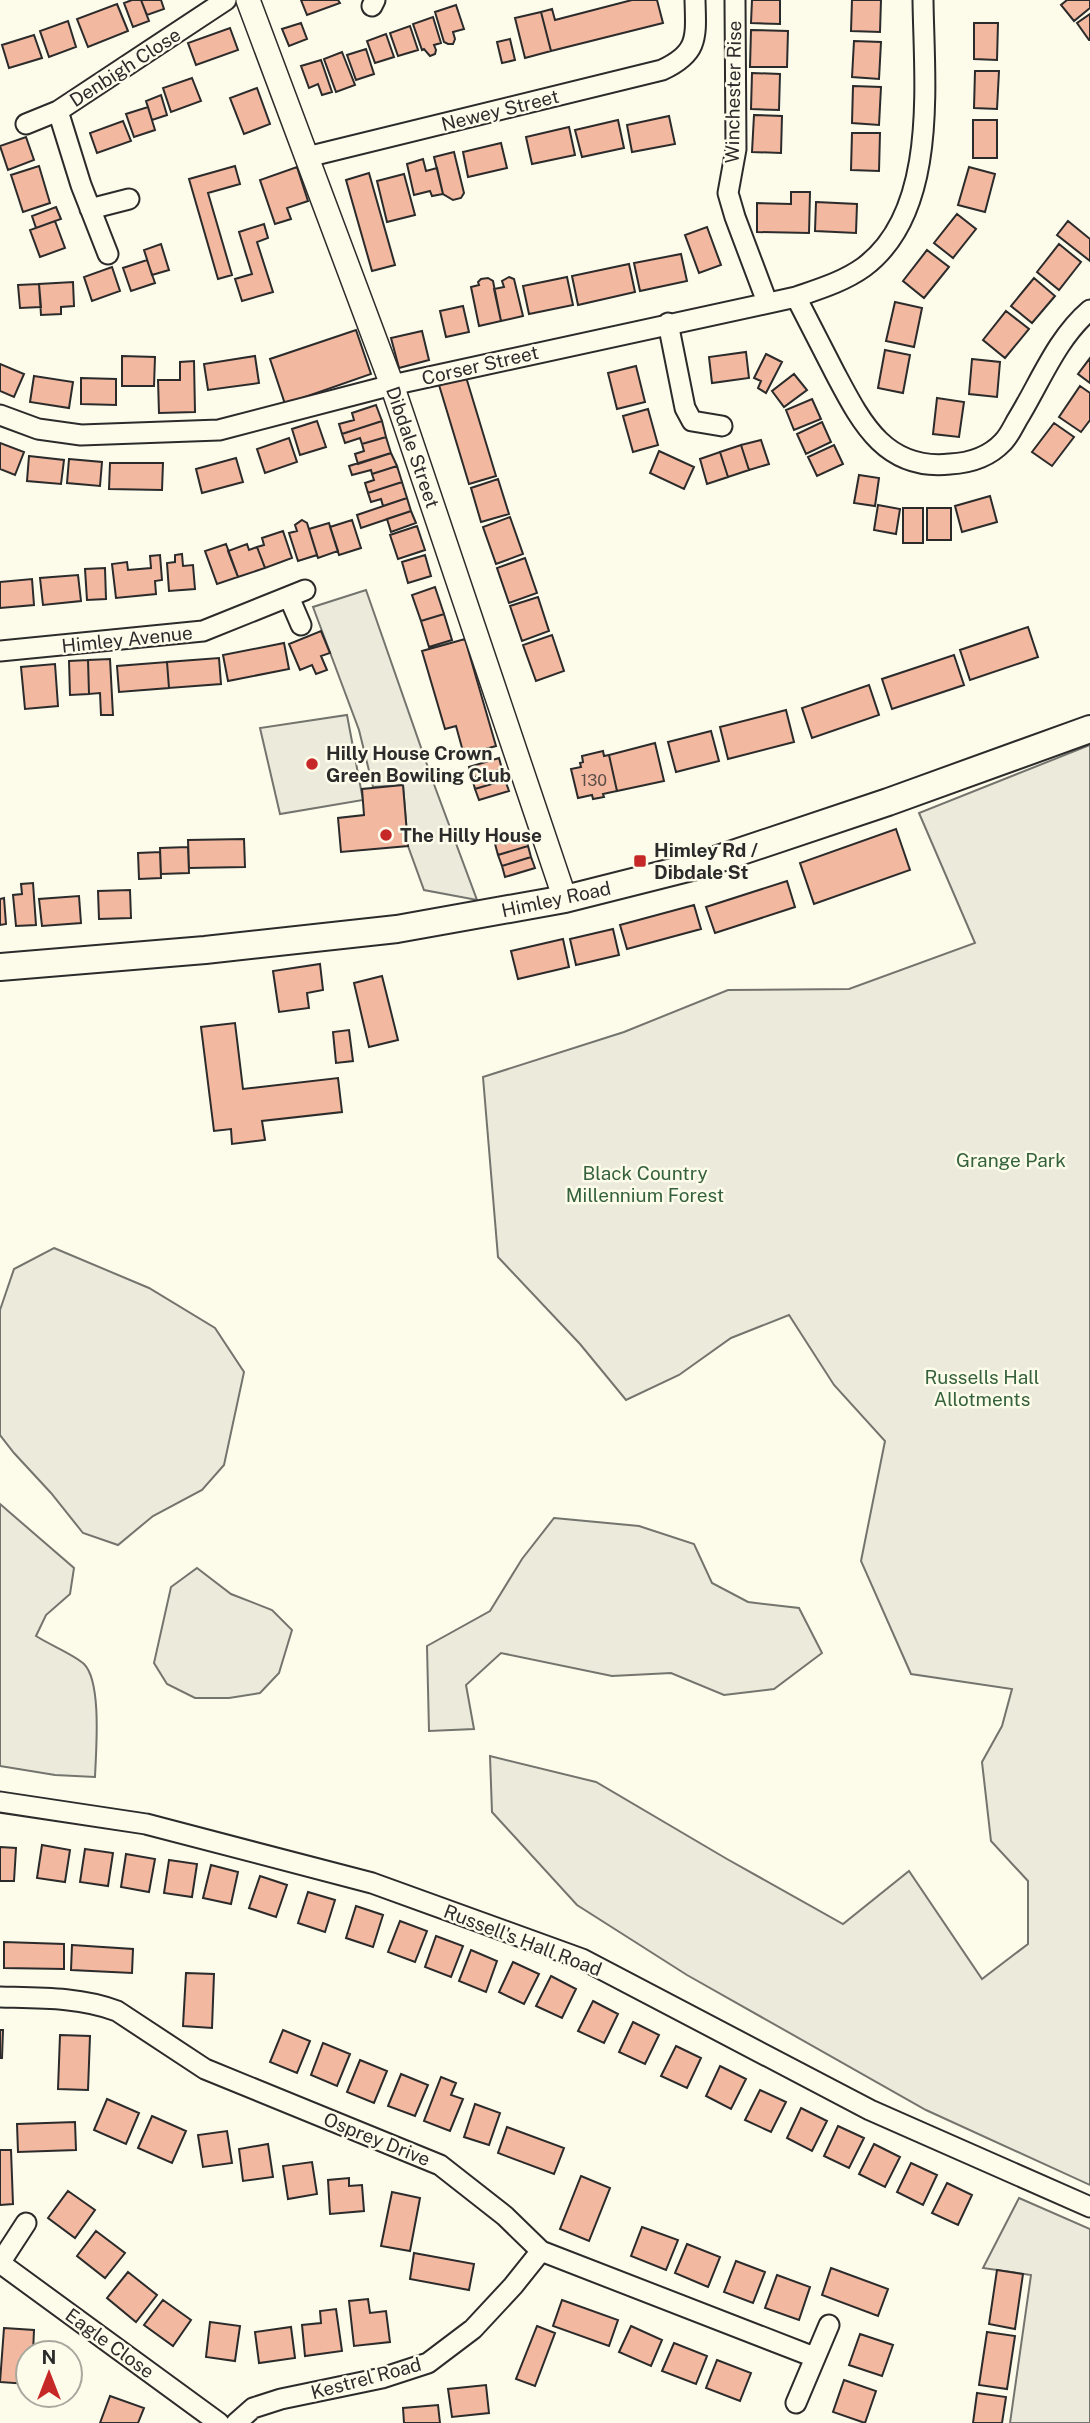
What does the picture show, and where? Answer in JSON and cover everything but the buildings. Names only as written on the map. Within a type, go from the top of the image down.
[{"type":"main road","name":"Himley Road","points":[[0,967],[205,950],[397,929],[565,899],[699,865],[888,802],[1090,729]]},
{"type":"street","name":"Denbigh Close","points":[[26,124],[58,111],[226,0]]},
{"type":"street","name":"Dibdale Street","points":[[248,0],[392,385],[565,899]]},
{"type":"street","name":"Newey Street","points":[[307,157],[662,70],[678,63],[688,54],[696,37],[695,0]]},
{"type":"street","name":"Winchester Rise","points":[[735,0],[736,149],[728,193],[767,302]]},
{"type":"street","name":"Corser Street","points":[[0,415],[38,429],[81,435],[219,430],[392,385],[796,297],[845,279],[865,265],[888,242],[912,192],[920,159],[924,118],[923,0]]},
{"type":"street","name":"Denbigh Close","points":[[58,111],[90,209],[108,254]]},
{"type":"street","points":[[90,209],[129,199]]},
{"type":"street","points":[[796,297],[859,419],[877,441],[897,456],[921,463],[943,465],[968,463],[1003,443],[1060,344],[1090,310]]},
{"type":"street","points":[[668,323],[685,408],[692,421],[722,426]]},
{"type":"street","name":"Himley Avenue","points":[[0,651],[203,631],[297,594],[301,625]]},
{"type":"street","name":"Russell's Hall Road","points":[[0,1802],[146,1824],[372,1883],[582,1959],[870,2110],[1090,2207]]},
{"type":"street","name":"Osprey Drive","points":[[0,1997],[66,2000],[101,2005],[117,2011],[205,2069],[440,2165],[505,2216],[541,2251],[814,2357]]},
{"type":"street","name":"Eagle Close","points":[[26,2223],[0,2263],[219,2423]]},
{"type":"street","name":"Kestrel Road","points":[[236,2423],[253,2408],[281,2399],[382,2378],[428,2362],[473,2329],[541,2251]]},
{"type":"street","points":[[796,2403],[829,2325]]},
{"type":"green space","name":"Hilly House Crown Green Bowiling Club","points":[[347,715],[363,800],[280,814],[260,728]]},
{"type":"green space","points":[[1090,745],[1090,2185],[926,2110],[687,1975],[577,1905],[492,1812],[490,1756],[596,1782],[843,1924],[909,1871],[982,1979],[1028,1944],[1028,1881],[991,1841],[982,1762],[1002,1726],[1012,1689],[911,1674],[861,1561],[885,1441],[834,1385],[789,1315],[731,1338],[679,1375],[626,1400],[580,1344],[498,1257],[483,1077],[624,1032],[728,990],[849,989],[975,943],[919,813]]},
{"type":"green space","points":[[54,1248],[149,1288],[215,1328],[244,1372],[224,1465],[202,1490],[153,1516],[118,1545],[83,1533],[0,1435],[0,1310],[14,1269]]},
{"type":"green space","points":[[0,1504],[74,1568],[70,1594],[46,1615],[36,1636],[80,1661],[90,1673],[97,1718],[95,1777],[55,1775],[0,1766]]},
{"type":"green space","points":[[554,1518],[639,1526],[694,1544],[712,1583],[748,1602],[799,1608],[822,1653],[774,1689],[724,1695],[671,1673],[612,1676],[501,1653],[466,1685],[474,1729],[429,1731],[427,1646],[490,1611],[522,1559]]},
{"type":"green space","points":[[197,1568],[231,1594],[272,1610],[292,1630],[279,1673],[260,1693],[229,1698],[195,1698],[167,1684],[154,1663],[171,1587]]},
{"type":"green space","points":[[1019,2198],[1090,2229],[1090,2423],[1010,2423],[1031,2275],[983,2268]]},
{"type":"shaded area","points":[[366,590],[477,900],[424,890],[408,846],[403,785],[373,787],[359,730],[313,607]]},
{"type":"place","name":"Hilly House Crown Green Bowiling Club","points":[[312,764]]},
{"type":"place","name":"The Hilly House","points":[[386,835]]},
{"type":"place","name":"Himley Rd / Dibdale St","points":[[640,861]]},
{"type":"park label","name":"Grange Park","points":[[1011,1160]]},
{"type":"park label","name":"Black Country Millennium Forest","points":[[645,1184]]},
{"type":"park label","name":"Russells Hall Allotments","points":[[982,1388]]}]
